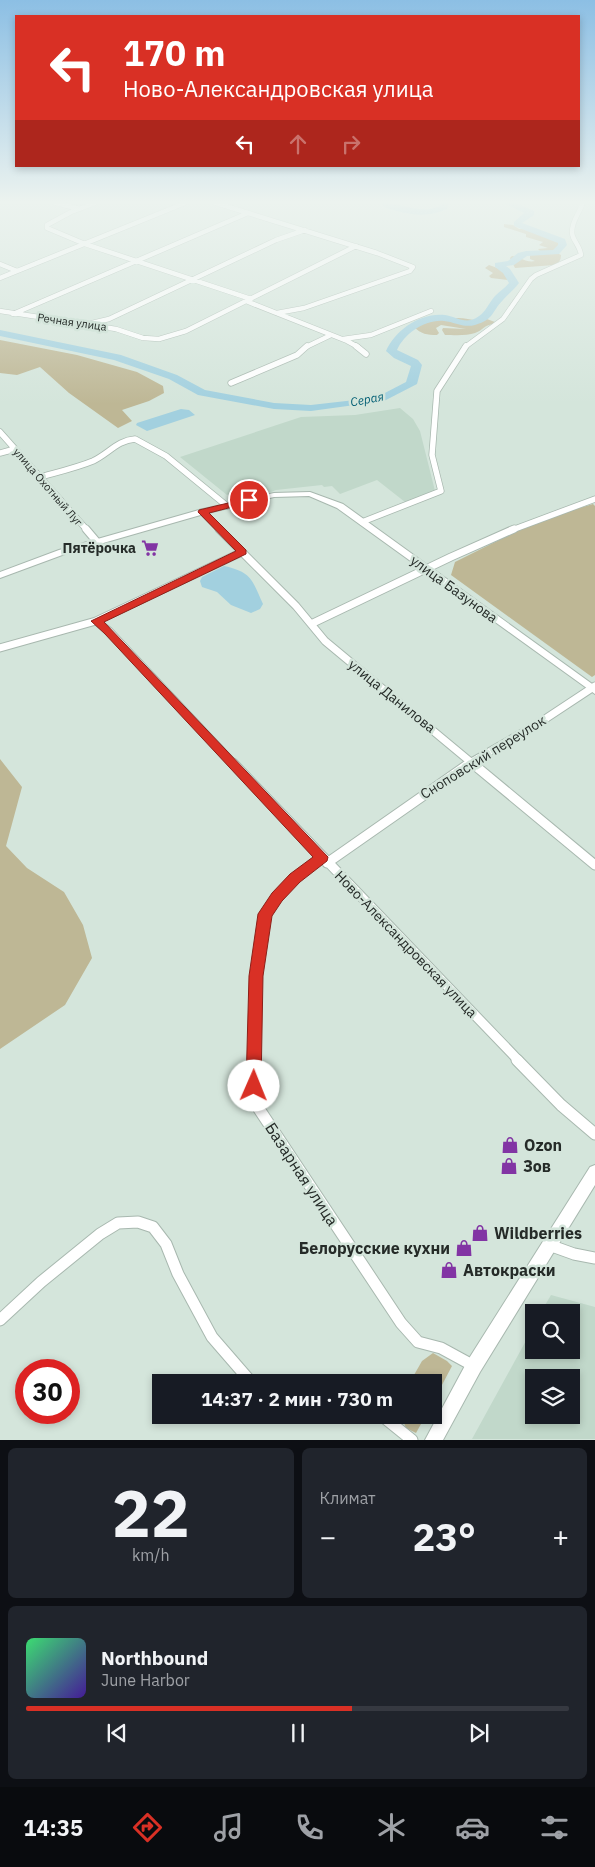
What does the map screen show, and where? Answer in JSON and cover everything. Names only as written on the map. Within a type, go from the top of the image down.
[{"type":"street","points":[[13,314],[113,270]]},
{"type":"street","points":[[167,270],[249,300],[276,314],[342,339],[358,347],[366,354]]},
{"type":"street","points":[[84,324],[110,319],[213,270]]},
{"type":"street","points":[[249,300],[308,270]]},
{"type":"street","points":[[276,314],[304,308],[410,270]]},
{"type":"street","points":[[362,522],[441,491],[432,455],[437,391],[446,374],[467,345],[503,319],[531,279],[547,270]]},
{"type":"street","points":[[0,278],[17,271]]},
{"type":"street","name":"Речная улица","points":[[0,312],[116,329],[143,338],[159,339],[172,336],[249,300]]},
{"type":"street","points":[[342,339],[371,335],[431,311]]},
{"type":"street","points":[[231,383],[297,354],[307,346],[330,335]]},
{"type":"street","name":"улица Охотный Луг","points":[[0,432],[97,542]]},
{"type":"street","points":[[40,477],[99,458],[121,443],[135,439],[166,456],[227,506]]},
{"type":"street","points":[[0,453],[15,449]]},
{"type":"street","name":"улица Базунова","points":[[227,506],[274,495],[310,494],[340,506],[594,689]]},
{"type":"street","points":[[311,624],[427,569],[555,512],[595,500]]},
{"type":"street","points":[[0,575],[62,552],[227,506]]},
{"type":"street","name":"улица Данилова","points":[[202,512],[296,606],[325,641],[595,865]]},
{"type":"street","points":[[0,648],[96,621],[242,552]]},
{"type":"street","name":"Ново-Александровская улица","points":[[96,621],[109,631],[325,860],[561,1105],[595,1134]]},
{"type":"street","name":"Сноповский переулок","points":[[325,860],[473,762],[594,689]]},
{"type":"street","name":"Базарная улица","points":[[325,860],[295,878],[277,897],[265,914],[256,976],[254,1086],[259,1109],[401,1323],[418,1342],[441,1348],[474,1366]]},
{"type":"street","points":[[433,1440],[474,1366],[548,1244],[595,1172]]},
{"type":"street","points":[[0,1320],[41,1282],[100,1234],[118,1224],[138,1222],[153,1227],[166,1244],[178,1274],[212,1336],[241,1374]]},
{"type":"street","points":[[548,1244],[574,1254],[595,1258]]},
{"type":"street","points":[[393,1424],[412,1440]]},
{"type":"shaded area","points":[[489,270],[504,270],[511,278],[508,280],[491,278],[489,276],[493,273]]},
{"type":"shaded area","points":[[430,318],[475,320],[484,318],[495,322],[478,332],[464,335],[445,335],[442,330],[443,328],[466,329],[441,325],[436,328],[439,333],[437,335],[430,335],[424,334],[414,327],[415,324],[422,321],[431,322],[428,320]]},
{"type":"shaded area","points":[[0,340],[77,355],[137,372],[163,386],[164,393],[149,401],[122,410],[132,421],[118,428],[69,393],[40,367],[17,375],[0,373]]},
{"type":"shaded area","points":[[400,408],[413,419],[420,431],[435,491],[405,502],[377,480],[340,494],[332,486],[324,487],[322,485],[276,490],[266,494],[253,484],[227,495],[180,457],[301,417],[355,415]]},
{"type":"shaded area","points":[[593,504],[595,506],[595,675],[592,677],[451,575],[455,562],[511,534],[549,517]]},
{"type":"shaded area","points":[[0,759],[22,787],[6,846],[27,868],[64,892],[83,925],[92,958],[65,1005],[0,1049]]},
{"type":"shaded area","points":[[551,1295],[595,1307],[595,1439],[472,1439],[525,1342],[525,1359],[580,1359],[580,1304],[546,1304]]},
{"type":"shaded area","points":[[433,1353],[452,1366],[442,1385],[442,1374],[415,1374],[422,1361]]},
{"type":"shaded area","points":[[404,1424],[421,1424],[416,1433],[406,1428]]},
{"type":"water","points":[[181,409],[189,410],[195,415],[147,431],[136,425],[137,423]]},
{"type":"water","points":[[224,566],[240,571],[250,578],[263,604],[260,609],[251,613],[231,605],[217,592],[202,587],[200,581],[202,577]]},
{"type":"waterway","name":"Серая","points":[[0,333],[117,357],[173,377],[202,393],[274,406],[311,408],[355,403],[384,398],[411,384],[417,365],[397,356],[391,351],[394,344],[412,327],[428,320],[443,318],[467,323],[486,316],[497,300],[514,283],[506,270]]},
{"type":"place","name":"Пятёрочка","points":[[150,548]]},
{"type":"place","name":"Ozon","points":[[510,1145]]},
{"type":"place","name":"Зов","points":[[509,1166]]},
{"type":"place","name":"Wildberries","points":[[480,1233]]},
{"type":"place","name":"Белорусские кухни","points":[[464,1248]]},
{"type":"place","name":"Автокраски","points":[[449,1270]]},
{"type":"route","points":[[249,500],[202,512],[242,552],[96,621],[109,631],[322,857],[295,878],[277,897],[265,914],[256,976],[254,1086]]}]
